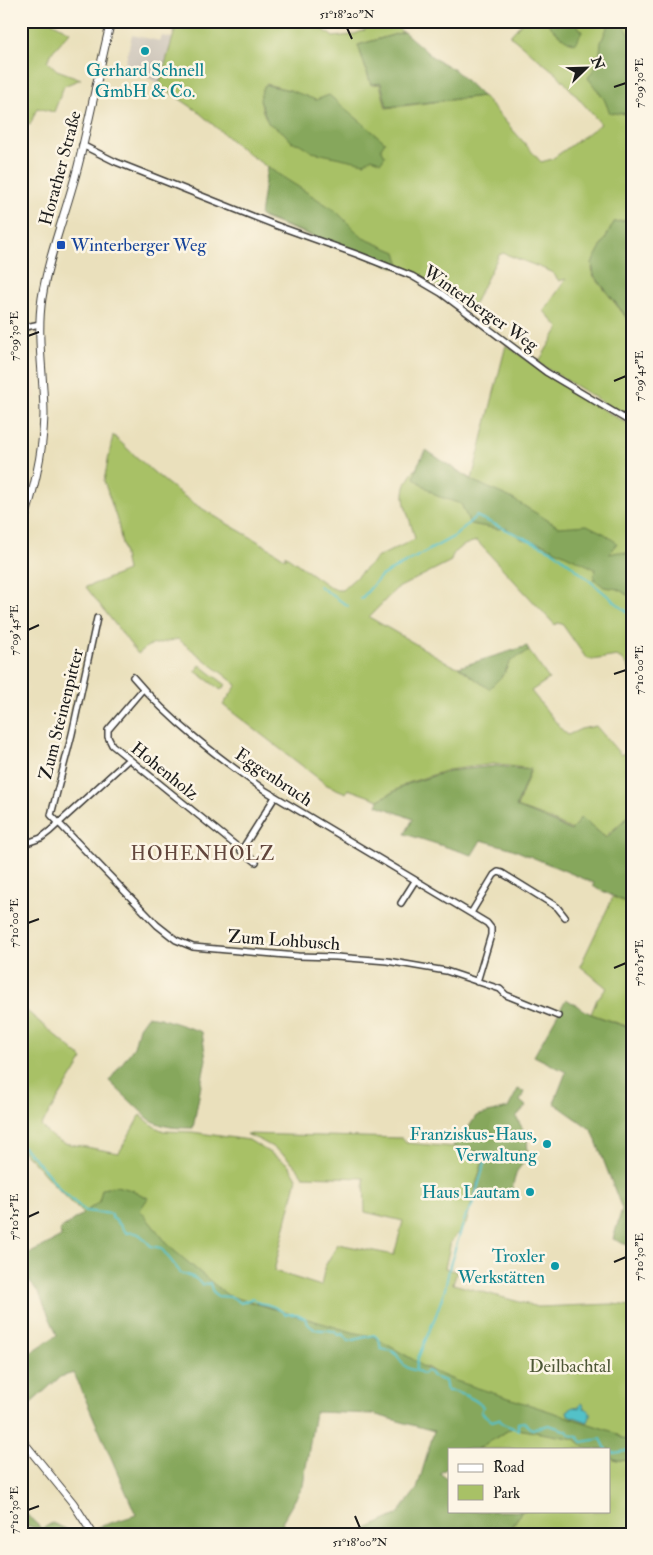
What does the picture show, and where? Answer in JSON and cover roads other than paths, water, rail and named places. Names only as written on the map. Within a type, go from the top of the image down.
[{"type":"main road","name":"Horather Straße","points":[[21,531],[32,494],[41,448],[44,416],[40,324],[46,275],[78,166],[111,21]]},
{"type":"main road","points":[[21,1439],[73,1503],[93,1534]]},
{"type":"street","name":"Winterberger Weg","points":[[82,146],[116,162],[266,222],[359,254],[412,276],[441,292],[546,372],[632,423]]},
{"type":"street","points":[[21,328],[40,324]]},
{"type":"street","name":"Zum Steinenpitter","points":[[51,815],[72,734],[97,618]]},
{"type":"street","name":"Eggenbruch","points":[[133,676],[143,689],[209,748],[275,797],[487,923],[491,928],[492,935],[477,982]]},
{"type":"street","name":"Hohenholz","points":[[143,689],[108,730],[108,736],[112,745],[256,862]]},
{"type":"street","points":[[21,845],[41,838],[129,759]]},
{"type":"street","points":[[241,851],[275,797]]},
{"type":"street","name":"Zum Lohbusch","points":[[51,815],[157,925],[182,944],[240,952],[387,961],[446,971],[500,989],[506,995],[558,1016]]},
{"type":"street","points":[[471,913],[494,875],[498,872],[557,906],[566,917]]},
{"type":"street","points":[[401,903],[415,881]]},
{"type":"water","points":[[581,1403],[584,1408],[590,1411],[588,1422],[568,1415],[567,1411],[573,1407],[579,1408]]},
{"type":"waterway","points":[[361,599],[381,576],[455,536],[476,516],[555,552],[632,616]]},
{"type":"waterway","points":[[319,586],[348,606]]},
{"type":"waterway","points":[[21,1145],[39,1163],[60,1189],[85,1211],[112,1214],[112,1218],[127,1233],[138,1234],[151,1246],[161,1248],[181,1273],[195,1278],[203,1285],[210,1283],[212,1290],[217,1296],[232,1297],[241,1303],[253,1298],[259,1303],[267,1304],[286,1314],[297,1314],[305,1318],[312,1328],[334,1332],[339,1335],[343,1334],[349,1341],[374,1335],[379,1339],[381,1349],[396,1354],[401,1362],[410,1369],[423,1374],[426,1371],[430,1372],[433,1377],[445,1381],[447,1391],[461,1394],[477,1401],[483,1407],[481,1412],[492,1421],[499,1419],[503,1424],[518,1430],[518,1423],[524,1422],[532,1429],[549,1425],[567,1431],[570,1435],[578,1437],[582,1442],[601,1439],[606,1448]]},
{"type":"waterway","points":[[416,1369],[418,1358],[445,1289],[450,1265],[466,1215],[472,1206],[486,1159]]},
{"type":"waterway","points":[[610,1452],[632,1450]]},
{"type":"place","name":"Gerhard Schnell GmbH & Co.","points":[[145,51]]},
{"type":"place","name":"Winterberger Weg","points":[[61,245]]},
{"type":"place","name":"Franziskus-Haus, Verwaltung","points":[[547,1144]]},
{"type":"place","name":"Haus Lautam","points":[[530,1192]]},
{"type":"place","name":"Troxler Werkstätten","points":[[555,1266]]},
{"type":"district","name":"HOHENHOLZ","points":[[203,853]]},
{"type":"park label","name":"Deilbachtal","points":[[570,1366]]}]
